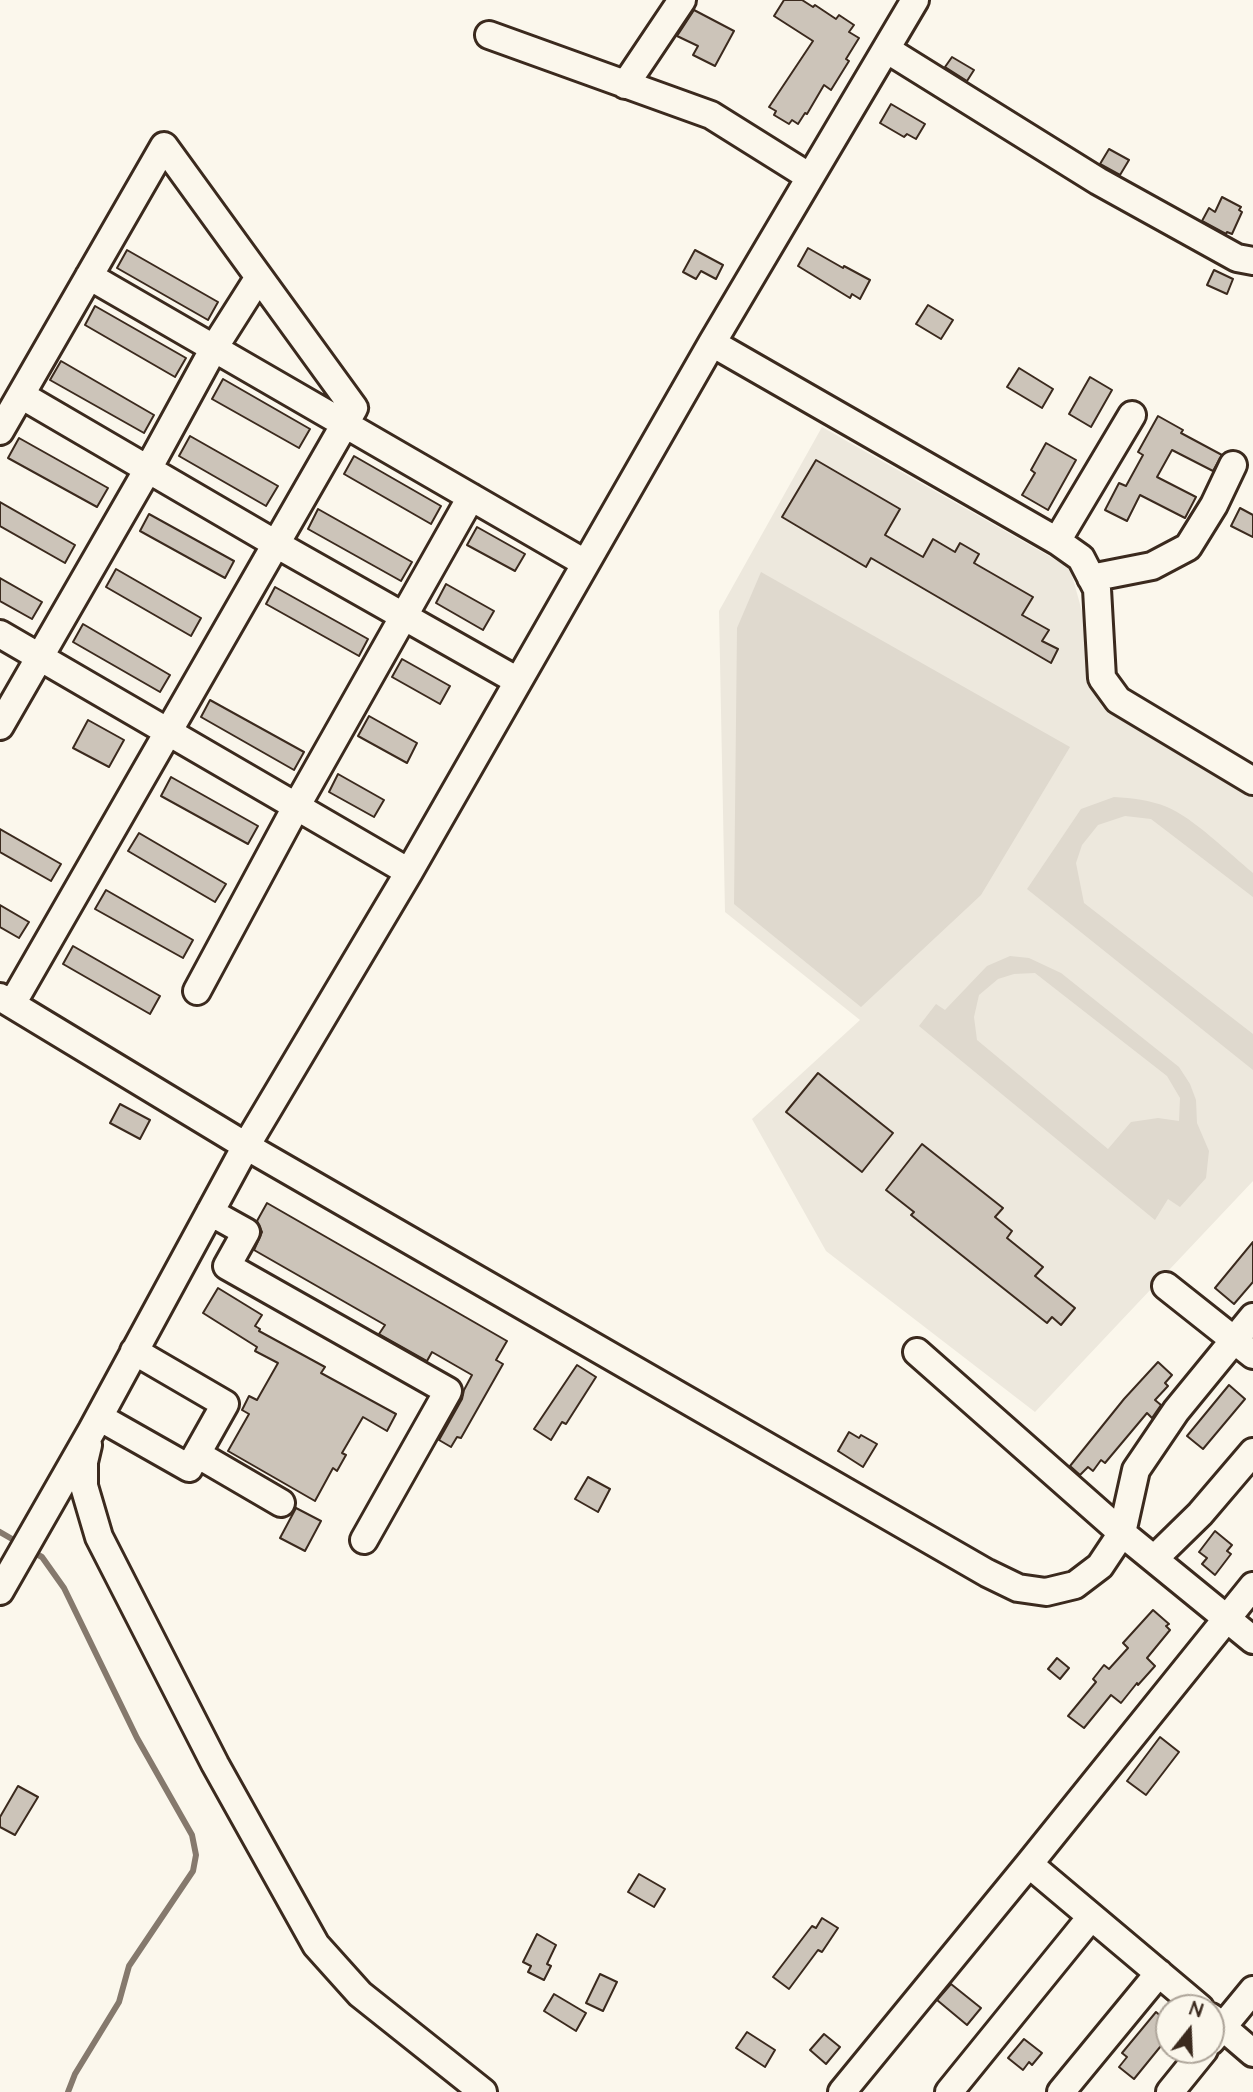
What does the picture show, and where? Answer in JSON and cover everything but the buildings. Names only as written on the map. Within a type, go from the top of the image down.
[{"type":"street","points":[[625,85],[682,0]]},
{"type":"street","points":[[0,1591],[246,1146],[409,872],[712,343],[915,0]]},
{"type":"street","points":[[489,35],[711,115],[810,177]]},
{"type":"street","points":[[886,49],[1098,181],[1237,258],[1253,261]]},
{"type":"street","points":[[0,431],[164,146],[354,408],[169,733],[6,1000],[246,1146],[852,1496],[1018,1588],[1046,1592],[1074,1585],[1100,1566],[1122,1532],[1136,1470],[1176,1411],[1244,1347],[1253,1317]]},
{"type":"street","points":[[89,276],[585,563]]},
{"type":"street","points":[[0,726],[148,469],[214,348],[259,276]]},
{"type":"street","points":[[712,343],[1057,541],[1081,558],[1097,589],[1102,677],[1118,700],[1253,781]]},
{"type":"street","points":[[21,395],[518,681]]},
{"type":"street","points":[[1057,541],[1132,415]]},
{"type":"street","points":[[1091,578],[1152,565],[1188,547],[1214,505],[1233,465]]},
{"type":"street","points":[[197,991],[296,807],[471,497]]},
{"type":"street","points":[[0,634],[409,872]]},
{"type":"street","points":[[210,1212],[246,1232],[227,1266],[448,1391],[364,1540]]},
{"type":"street","points":[[1166,1286],[1244,1347]]},
{"type":"street","points":[[95,1423],[189,1468],[225,1404],[134,1351]]},
{"type":"street","points":[[917,1352],[1122,1532],[1253,1640]]},
{"type":"street","points":[[95,1423],[84,1462],[84,1486],[99,1537],[215,1763],[316,1945],[360,1994],[483,2092]]},
{"type":"street","points":[[1154,1559],[1200,1514],[1253,1452]]},
{"type":"street","points":[[197,1454],[281,1503]]},
{"type":"street","points":[[842,2092],[1030,1864],[1253,1586]]},
{"type":"street","points":[[1030,1864],[1184,1994]]},
{"type":"street","points":[[949,2092],[1091,1916]]},
{"type":"street","points":[[1061,2092],[1159,1973]]},
{"type":"street","points":[[1225,2019],[1253,1990]]},
{"type":"street","points":[[1225,2035],[1253,2053]]},
{"type":"street","points":[[1170,2092],[1193,2064]]},
{"type":"shaded area","points":[[822,427],[1070,568],[1083,615],[1087,676],[1102,707],[1253,794],[1253,1181],[1035,1412],[826,1251],[752,1119],[860,1020],[725,912],[719,611]]},
{"type":"shaded area","points":[[761,572],[1070,747],[981,895],[861,1007],[734,904],[737,628]]},
{"type":"shaded area","points":[[1114,797],[1148,801],[1177,812],[1253,873],[1253,897],[1151,819],[1125,816],[1098,825],[1082,845],[1076,863],[1084,903],[1253,1034],[1253,1070],[1027,889],[1081,809]]},
{"type":"shaded area","points":[[1010,956],[1029,958],[1061,973],[1179,1067],[1196,1100],[1197,1123],[1209,1151],[1206,1178],[1180,1207],[1168,1199],[1155,1220],[919,1026],[936,1004],[945,1010],[987,966]],"holes":[[[1035,973],[1167,1076],[1180,1098],[1179,1121],[1158,1118],[1131,1122],[1108,1149],[977,1040],[974,1017],[979,995],[998,979],[1014,974]]]},
{"type":"waterway","points":[[0,1532],[19,1543]]},
{"type":"waterway","points":[[31,1551],[42,1557],[64,1588],[137,1738],[192,1835],[196,1855],[193,1871],[129,1966],[119,2002],[75,2074],[68,2092]]}]
